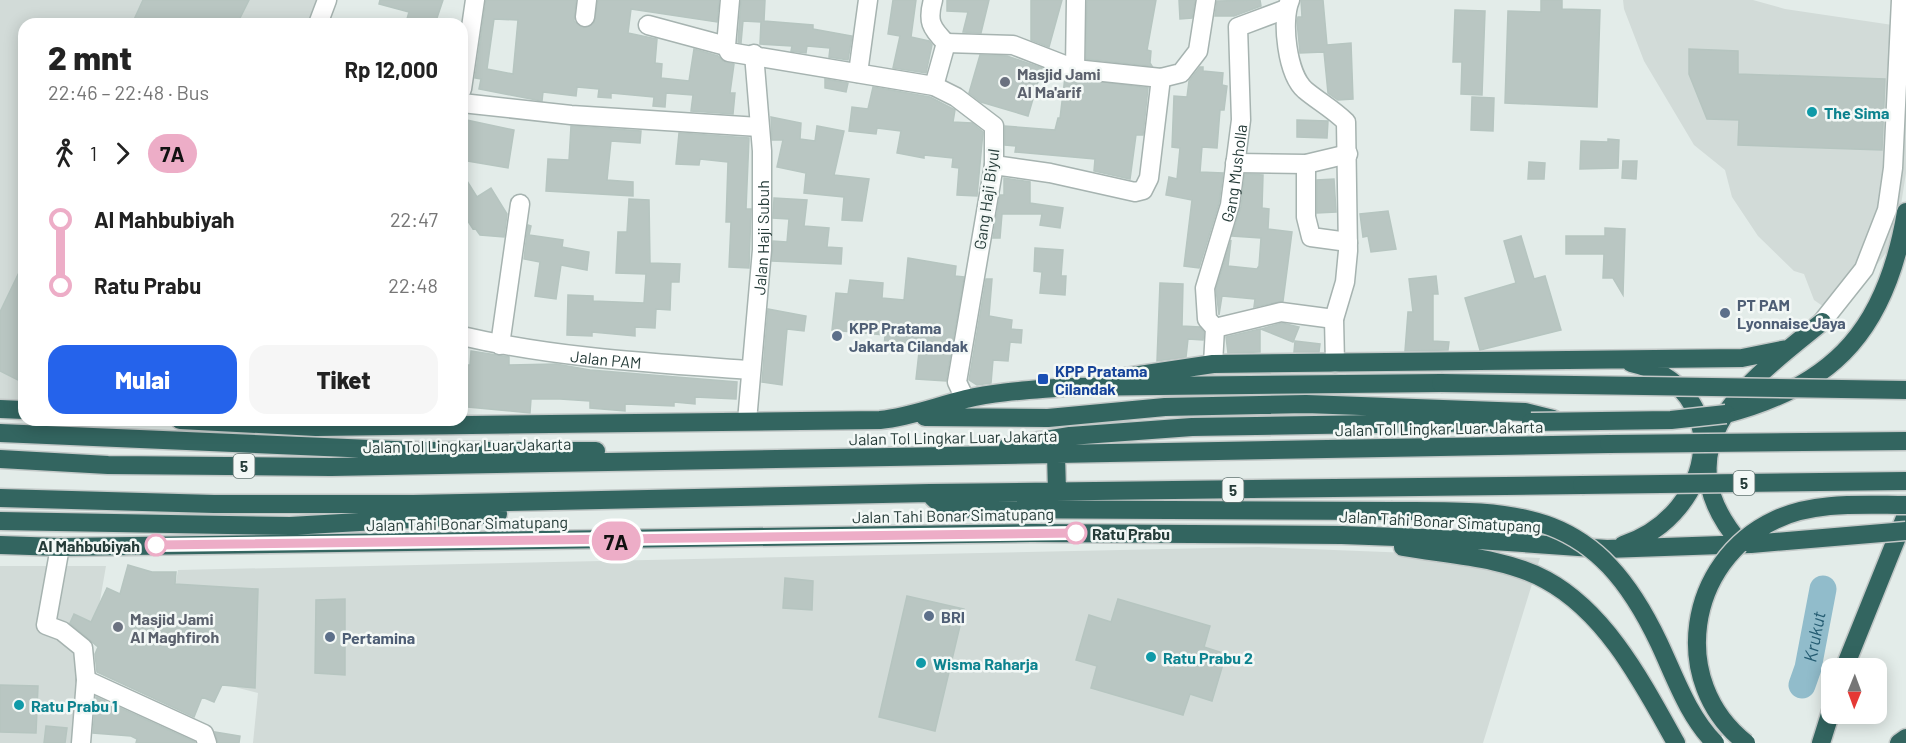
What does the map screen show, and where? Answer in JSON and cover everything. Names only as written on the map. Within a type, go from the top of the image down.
[{"type":"highway","points":[[956,456],[1070,436],[1192,428],[1683,419],[1726,414],[1771,401],[1805,384],[1839,356],[1868,321],[1880,301],[1899,254],[1906,212]]},
{"type":"highway","points":[[1702,435],[1719,421],[1747,386],[1822,322]]},
{"type":"highway","points":[[1074,387],[1137,374],[1213,364],[1742,358],[1787,350]]},
{"type":"highway","points":[[1607,549],[1647,535],[1680,508],[1691,492],[1698,474],[1702,435],[1694,410],[1670,381],[1644,366],[1615,360]]},
{"type":"highway","points":[[909,417],[965,399],[1006,392],[1074,387],[1441,382],[1906,390]]},
{"type":"highway","points":[[468,425],[880,420],[909,417],[1048,418],[1165,407],[1306,404],[1540,414],[1559,421]]},
{"type":"highway","points":[[0,409],[18,410]]},
{"type":"highway","points":[[1719,421],[1709,452],[1710,484],[1721,518],[1746,544]]},
{"type":"highway","points":[[297,426],[388,426]]},
{"type":"highway","points":[[0,433],[418,451],[623,451],[669,462]]},
{"type":"highway","name":"Jalan Tol Lingkar Luar Jakarta","points":[[0,459],[108,465],[331,467],[1906,441]]},
{"type":"highway","points":[[1056,454],[1057,492]]},
{"type":"highway","name":"5","points":[[0,498],[253,504],[1906,481]]},
{"type":"highway","points":[[930,493],[933,499],[943,504],[985,509],[1491,513],[1549,526],[1589,545],[1632,591],[1687,703],[1715,743]]},
{"type":"highway","points":[[0,521],[290,526],[574,510],[621,500]]},
{"type":"highway","points":[[1746,743],[1734,733],[1714,708],[1704,687],[1697,660],[1698,616],[1706,588],[1715,573],[1743,539],[1787,515],[1835,506],[1906,505]]},
{"type":"highway","points":[[1848,658],[1906,515]]},
{"type":"highway","name":"Jalan Tahi Bonar Simatupang","points":[[0,544],[60,547],[1008,533],[1342,536],[1478,540],[1607,549],[1746,544],[1906,531]]},
{"type":"highway","points":[[1342,536],[1501,564],[1545,579],[1577,601],[1606,633],[1639,679],[1674,741]]},
{"type":"highway","points":[[1821,743],[1827,724]]},
{"type":"highway","points":[[1899,743],[1906,738]]},
{"type":"street","points":[[320,18],[327,0]]},
{"type":"street","points":[[468,48],[475,0]]},
{"type":"street","points":[[730,0],[726,46],[729,52],[754,54],[934,86],[946,43]]},
{"type":"street","points":[[858,72],[868,0]]},
{"type":"street","points":[[933,0],[930,27],[946,43],[1013,45],[1075,69],[1161,78],[1181,73],[1198,51],[1206,0]]},
{"type":"street","points":[[1075,69],[1076,0]]},
{"type":"street","points":[[1822,322],[1864,269],[1887,210],[1893,168],[1901,0]]},
{"type":"street","points":[[1288,4],[1292,70],[1303,88],[1332,108],[1346,122],[1348,242],[1345,282],[1334,319],[1335,363]]},
{"type":"street","name":"Gang Musholla","points":[[1213,364],[1215,328],[1206,319],[1205,288],[1230,205],[1241,120],[1238,27],[1288,4]]},
{"type":"street","points":[[648,25],[726,46]]},
{"type":"street","name":"Jalan Haji Subuh","points":[[747,421],[762,250],[762,151],[754,54]]},
{"type":"street","points":[[994,165],[1050,173],[1135,192],[1143,190],[1149,178],[1161,78]]},
{"type":"street","name":"Gang Haji Biyul","points":[[934,86],[956,97],[994,126],[994,165],[957,382],[965,399]]},
{"type":"street","points":[[468,104],[571,115],[759,127]]},
{"type":"street","points":[[1235,163],[1306,164],[1348,154]]},
{"type":"street","points":[[1306,164],[1306,218],[1311,237],[1348,242]]},
{"type":"street","points":[[500,345],[520,204]]},
{"type":"street","points":[[1215,328],[1281,312],[1334,319]]},
{"type":"street","name":"Jalan PAM","points":[[468,337],[500,345],[591,357],[750,370]]},
{"type":"street","points":[[60,547],[46,625],[62,631],[83,648],[86,680],[81,743]]},
{"type":"street","points":[[86,680],[204,734],[207,743]]},
{"type":"shaded area","points":[[0,0],[326,0],[318,18],[18,18],[18,402],[0,401]]},
{"type":"shaded area","points":[[1623,0],[1753,0],[1785,9],[1906,27],[1906,173],[1900,211],[1889,249],[1837,316],[1814,300],[1804,274],[1794,271],[1758,236],[1732,197],[1725,170],[1694,145],[1644,61],[1624,9]]},
{"type":"shaded area","points":[[1259,547],[1540,558],[1483,743],[253,743],[258,693],[161,668],[178,570]]},
{"type":"shaded area","points":[[0,566],[106,566],[75,743],[0,743]]},
{"type":"building","points":[[143,0],[249,0],[240,18],[135,18]]},
{"type":"building","points":[[380,0],[443,0],[437,18],[407,18],[409,12],[379,4]]},
{"type":"building","points":[[486,0],[576,0],[574,21],[584,28],[594,23],[598,0],[719,0],[717,22],[631,9],[628,33],[657,39],[655,63],[662,64],[661,78],[689,81],[694,49],[718,56],[723,61],[734,64],[730,93],[735,93],[733,114],[691,111],[693,95],[666,93],[665,107],[653,106],[654,97],[611,93],[611,98],[598,97],[599,89],[577,87],[576,96],[543,92],[542,101],[479,89],[481,79],[475,78]],"holes":[[[494,19],[518,20],[513,74],[487,69]]]},
{"type":"building","points":[[741,0],[765,0],[764,21],[813,25],[813,29],[852,36],[848,60],[829,57],[830,48],[807,46],[806,53],[791,51],[792,46],[760,44],[761,22],[743,21],[741,43],[738,42]]},
{"type":"building","points":[[893,0],[916,0],[911,37],[929,41],[932,45],[926,73],[893,68],[900,36],[888,34]]},
{"type":"building","points":[[947,0],[989,0],[981,33],[963,32],[968,12],[947,11]]},
{"type":"building","points":[[1031,0],[1062,0],[1049,47],[1031,40]]},
{"type":"building","points":[[1087,0],[1156,0],[1147,50],[1151,51],[1152,66],[1086,59]]},
{"type":"building","points":[[1179,0],[1195,0],[1192,18],[1180,19]]},
{"type":"building","points":[[1260,0],[1261,6],[1234,16],[1215,16],[1217,1]]},
{"type":"building","points":[[1301,0],[1323,0],[1327,45],[1351,43],[1353,99],[1338,100],[1328,93],[1324,52],[1300,53],[1297,21],[1298,17],[1302,17]]},
{"type":"building","points":[[1541,0],[1562,0],[1562,9],[1600,10],[1597,107],[1505,103],[1508,11],[1541,12]]},
{"type":"building","points":[[1455,10],[1485,11],[1482,95],[1461,94],[1462,62],[1453,62]]},
{"type":"building","name":"The Sima","points":[[1689,49],[1738,51],[1738,74],[1885,79],[1882,150],[1738,145],[1739,120],[1707,119],[1689,74]]},
{"type":"building","name":"Masjid Jami Al Ma'arif","points":[[980,55],[1007,56],[1042,68],[1028,116],[981,102],[969,93]]},
{"type":"building","points":[[1200,67],[1203,67],[1203,71],[1223,73],[1222,85],[1227,86],[1224,110],[1220,110],[1217,148],[1202,147],[1200,172],[1223,173],[1219,203],[1199,268],[1184,266],[1192,200],[1166,195],[1169,177],[1177,179],[1180,148],[1172,147],[1174,96],[1187,97],[1189,81]]},
{"type":"building","points":[[1065,77],[1148,88],[1143,135],[1136,135],[1130,179],[1094,171],[1095,159],[1015,152],[1016,146],[1005,145],[1005,126],[1055,130],[1058,118],[1060,118]]},
{"type":"building","points":[[825,79],[848,83],[846,92],[825,88]]},
{"type":"building","points":[[873,87],[930,97],[955,110],[953,122],[972,123],[983,132],[977,196],[957,195],[959,168],[952,167],[953,158],[924,155],[924,158],[897,153],[901,131],[877,128],[876,134],[849,131],[852,107],[868,109]]},
{"type":"building","points":[[1472,97],[1494,98],[1493,131],[1471,130]]},
{"type":"building","points":[[771,117],[801,123],[800,139],[815,141],[817,126],[844,131],[834,175],[869,179],[862,221],[842,220],[844,197],[804,193],[806,173],[777,167],[783,140],[772,140]]},
{"type":"building","points":[[468,120],[514,130],[508,168],[468,161]]},
{"type":"building","points":[[1297,120],[1328,121],[1327,138],[1297,137]]},
{"type":"building","points":[[571,126],[641,131],[640,143],[611,141],[607,180],[633,182],[633,196],[546,191],[548,159],[569,160]]},
{"type":"building","points":[[679,133],[749,138],[746,209],[751,209],[749,268],[729,267],[731,222],[726,222],[728,162],[700,159],[699,165],[676,164]]},
{"type":"building","points":[[1608,139],[1619,140],[1618,168],[1580,169],[1581,141],[1608,142]]},
{"type":"building","points":[[1623,161],[1637,161],[1636,179],[1622,178]]},
{"type":"building","points":[[1529,162],[1545,163],[1544,179],[1528,179]]},
{"type":"building","points":[[1245,174],[1263,175],[1262,208],[1269,209],[1268,229],[1292,232],[1283,301],[1254,307],[1255,299],[1222,296],[1219,315],[1216,289],[1231,240],[1228,266],[1257,269],[1259,266],[1261,238],[1232,236],[1241,207]]},
{"type":"building","points":[[1004,178],[1030,182],[1030,203],[1063,208],[1060,228],[1040,225],[1042,214],[1002,214],[1000,238],[993,238],[1000,195],[1004,195]]},
{"type":"building","points":[[1334,179],[1336,212],[1317,213],[1317,180]]},
{"type":"building","points":[[468,183],[477,197],[491,188],[507,214],[504,237],[480,235],[475,228],[473,229],[468,221]]},
{"type":"building","points":[[774,198],[807,200],[804,226],[829,228],[827,247],[842,248],[841,264],[772,261],[773,241],[787,242],[789,219],[773,218]]},
{"type":"building","points":[[629,199],[649,200],[650,263],[680,264],[679,282],[671,282],[670,310],[656,309],[655,328],[635,327],[635,336],[592,332],[592,336],[567,335],[568,295],[593,296],[593,301],[644,303],[646,274],[616,273],[618,232],[627,232]]},
{"type":"building","points":[[1388,211],[1396,249],[1371,252],[1368,236],[1363,237],[1360,214]]},
{"type":"building","points":[[528,225],[531,226],[529,235],[563,240],[562,247],[589,252],[587,270],[561,265],[556,299],[535,296],[540,262],[524,259]]},
{"type":"building","points":[[1605,228],[1625,229],[1623,295],[1613,278],[1603,278],[1604,254],[1566,254],[1566,236],[1605,236]]},
{"type":"building","points":[[1521,236],[1534,279],[1545,276],[1561,330],[1480,350],[1465,298],[1516,283],[1504,241]]},
{"type":"building","points":[[1035,248],[1063,250],[1061,276],[1066,276],[1065,295],[1040,293],[1042,272],[1034,271]]},
{"type":"building","points":[[908,258],[956,266],[955,276],[964,277],[946,381],[916,379],[919,352],[884,348],[885,335],[832,330],[836,293],[848,294],[850,280],[883,283],[882,298],[904,300]]},
{"type":"building","points":[[18,274],[18,380],[0,371],[0,312]]},
{"type":"building","points":[[1436,276],[1438,294],[1433,294],[1433,341],[1449,342],[1448,350],[1405,351],[1408,312],[1413,312],[1409,279]]},
{"type":"building","points":[[986,279],[992,279],[989,316],[1012,320],[1011,329],[1022,330],[1021,343],[1010,342],[1008,361],[993,360],[991,383],[977,385],[969,380]]},
{"type":"building","points":[[1160,283],[1183,284],[1182,326],[1200,327],[1204,332],[1203,340],[1188,339],[1186,357],[1157,361]]},
{"type":"building","points":[[768,309],[806,316],[804,331],[787,329],[782,385],[762,382]]},
{"type":"building","points":[[1282,323],[1299,327],[1293,342],[1261,329]]},
{"type":"building","points":[[1260,329],[1260,352],[1228,353],[1226,337]]},
{"type":"building","points":[[1295,341],[1320,344],[1319,352],[1294,352]]},
{"type":"building","points":[[471,351],[509,357],[509,365],[556,364],[590,370],[737,382],[736,399],[695,397],[695,404],[674,402],[674,406],[625,404],[625,411],[590,408],[590,401],[560,399],[531,399],[530,413],[468,407],[468,365],[470,365]]},
{"type":"building","points":[[128,565],[152,572],[176,572],[175,584],[258,589],[255,688],[222,685],[214,702],[202,697],[194,717],[97,672],[95,654],[98,647],[70,623],[74,614],[91,622],[107,588],[120,594]]},
{"type":"building","points":[[785,578],[813,581],[812,610],[783,608]]},
{"type":"building","name":"Wisma Raharja","points":[[907,596],[964,609],[935,731],[879,717]]},
{"type":"building","name":"Pertamina","points":[[345,599],[345,675],[315,673],[316,600]]},
{"type":"building","name":"Ratu Prabu 2","points":[[1118,599],[1210,626],[1204,647],[1226,654],[1212,701],[1190,694],[1183,715],[1091,688],[1097,666],[1076,660],[1089,615],[1111,622]]},
{"type":"building","name":"Ratu Prabu 1","points":[[0,685],[38,686],[36,733],[0,732]]},
{"type":"building","points":[[96,697],[195,743],[136,743],[137,739],[131,736],[93,733]]},
{"type":"building","points":[[46,726],[67,728],[65,743],[44,743]]},
{"type":"building","points":[[215,732],[240,736],[239,743],[218,743]]},
{"type":"waterway","name":"Krukut","points":[[1802,685],[1808,668],[1823,589]]},
{"type":"bus line","name":"7A","points":[[156,545],[1076,533]]},
{"type":"place","name":"Masjid Jami Al Ma'arif","points":[[1005,82]]},
{"type":"place","name":"The Sima","points":[[1812,112]]},
{"type":"place","name":"PT PAM Lyonnaise Jaya","points":[[1725,313]]},
{"type":"place","name":"KPP Pratama Jakarta Cilandak","points":[[837,336]]},
{"type":"place","name":"KPP Pratama Cilandak","points":[[1043,379]]},
{"type":"place","name":"Ratu Prabu","points":[[1076,533]]},
{"type":"place","name":"Al Mahbubiyah","points":[[156,545]]},
{"type":"place","name":"BRI","points":[[929,616]]},
{"type":"place","name":"Masjid Jami Al Maghfiroh","points":[[118,627]]},
{"type":"place","name":"Pertamina","points":[[330,637]]},
{"type":"place","name":"Ratu Prabu 2","points":[[1151,657]]},
{"type":"place","name":"Wisma Raharja","points":[[921,663]]},
{"type":"place","name":"Ratu Prabu 1","points":[[19,705]]}]
